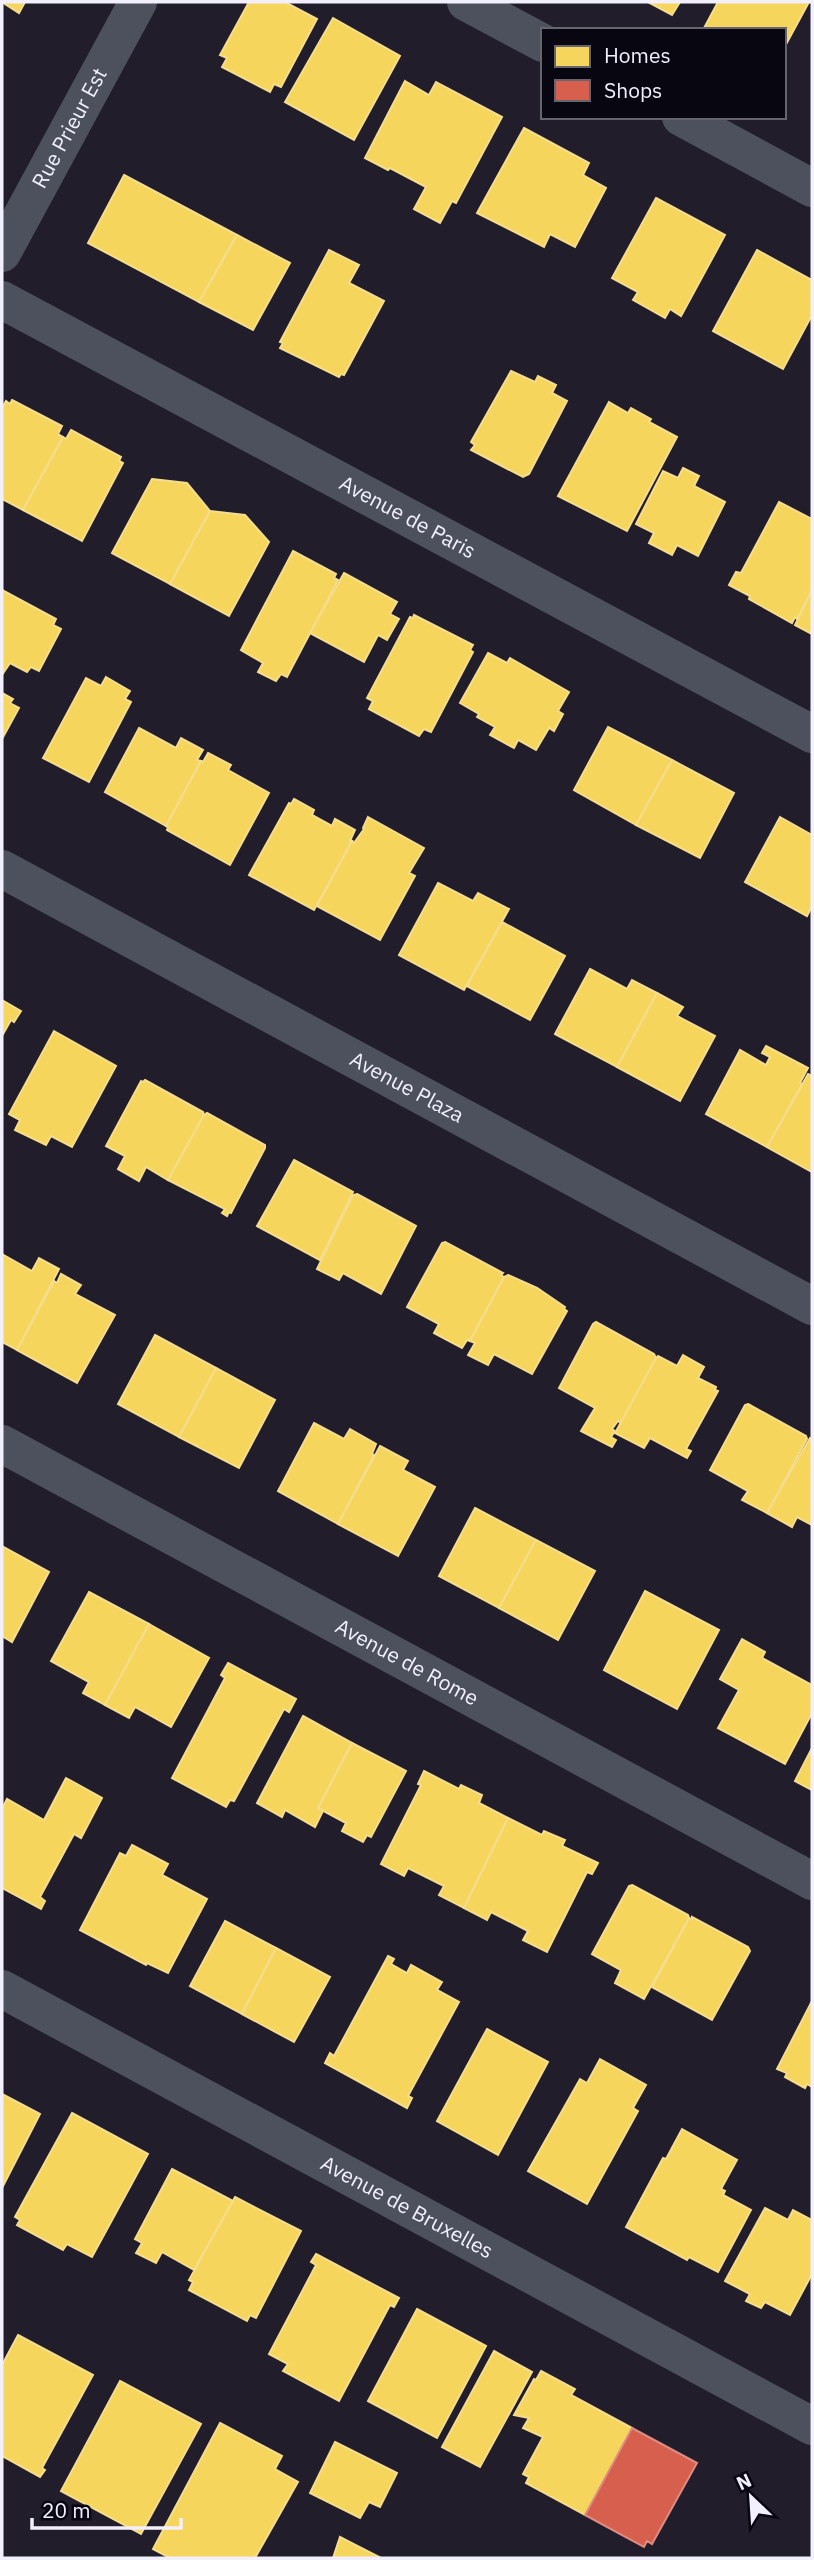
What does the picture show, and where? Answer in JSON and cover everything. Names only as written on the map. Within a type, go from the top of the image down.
[{"type":"street","name":"Rue Prieur Est","points":[[2,253],[138,2]]},
{"type":"street","points":[[466,2],[541,42]]},
{"type":"street","points":[[685,119],[812,188]]},
{"type":"street","name":"Avenue de Paris","points":[[2,300],[812,734]]},
{"type":"street","name":"Avenue Plaza","points":[[2,869],[812,1306]]},
{"type":"street","name":"Avenue de Rome","points":[[2,1444],[812,1881]]},
{"type":"street","name":"Avenue de Bruxelles","points":[[2,1989],[812,2426]]},
{"type":"building: Homes","points":[[2,2],[25,2],[19,13]]},
{"type":"building: Homes","points":[[249,2],[285,2],[317,19],[281,87],[274,84],[270,92],[222,67],[227,58],[220,55]]},
{"type":"building: Homes","points":[[648,2],[680,2],[672,15]]},
{"type":"building: Homes","points":[[718,2],[809,2],[786,44],[786,28],[704,28]]},
{"type":"building: Homes","points":[[333,18],[400,56],[354,140],[285,102]]},
{"type":"building: Homes","points":[[405,81],[429,95],[436,82],[502,117],[456,203],[452,201],[440,223],[414,209],[426,187],[365,158]]},
{"type":"building: Homes","points":[[524,128],[589,163],[583,175],[606,188],[575,247],[550,234],[544,247],[477,213]]},
{"type":"building: Homes","points":[[124,175],[237,235],[199,302],[88,243]]},
{"type":"building: Homes","points":[[656,198],[725,235],[681,316],[670,309],[665,318],[633,300],[638,292],[612,278]]},
{"type":"building: Homes","points":[[237,235],[290,263],[253,330],[199,302]]},
{"type":"building: Homes","points":[[329,250],[359,265],[349,283],[384,301],[344,375],[339,377],[280,348],[283,343],[280,342]]},
{"type":"building: Homes","points":[[757,250],[812,280],[812,315],[783,369],[713,331]]},
{"type":"building: Homes","points":[[511,371],[535,382],[538,376],[556,385],[552,393],[567,401],[529,474],[523,477],[471,450],[475,445],[471,442]]},
{"type":"building: Homes","points":[[12,400],[62,426],[58,434],[63,437],[23,510],[2,499],[2,408],[6,401],[10,404]]},
{"type":"building: Homes","points":[[609,402],[628,413],[631,408],[651,419],[649,422],[677,437],[627,531],[558,496]]},
{"type":"building: Homes","points":[[71,430],[121,457],[119,461],[123,463],[82,541],[23,510],[63,437],[66,439]]},
{"type":"building: Homes","points":[[683,468],[699,476],[694,486],[725,502],[698,556],[677,545],[672,555],[649,543],[654,533],[636,524],[663,471],[678,478]]},
{"type":"building: Homes","points":[[152,479],[187,483],[210,511],[170,584],[112,553]]},
{"type":"building: Homes","points":[[779,502],[812,519],[812,590],[797,619],[795,617],[792,623],[729,585],[736,572],[741,573]]},
{"type":"building: Homes","points":[[210,511],[245,515],[269,542],[229,616],[170,584]]},
{"type":"building: Homes","points":[[293,551],[336,574],[334,578],[338,580],[287,677],[281,674],[276,681],[258,672],[263,663],[241,650]]},
{"type":"building: Homes","points":[[344,573],[397,602],[390,614],[399,619],[387,640],[378,635],[364,662],[310,633]]},
{"type":"building: Homes","points":[[2,590],[56,619],[53,625],[61,629],[39,671],[31,667],[27,672],[10,663],[2,675]]},
{"type":"building: Homes","points":[[812,590],[812,634],[795,625]]},
{"type":"building: Homes","points":[[414,615],[473,645],[470,650],[473,652],[431,732],[424,729],[419,736],[369,709],[373,701],[367,698],[410,617],[413,618]]},
{"type":"building: Homes","points":[[488,653],[507,663],[510,658],[569,692],[558,711],[563,714],[554,731],[549,728],[536,750],[518,740],[514,748],[490,735],[495,727],[460,703]]},
{"type":"building: Homes","points":[[106,677],[130,691],[125,699],[131,702],[89,782],[43,758],[86,678],[101,686]]},
{"type":"building: Homes","points":[[2,693],[13,699],[10,703],[19,708],[2,739]]},
{"type":"building: Homes","points":[[608,727],[672,760],[636,825],[574,790]]},
{"type":"building: Homes","points":[[139,728],[176,748],[181,738],[203,750],[197,760],[201,761],[166,826],[105,792]]},
{"type":"building: Homes","points":[[208,753],[231,765],[228,770],[269,793],[230,865],[167,830],[166,826]]},
{"type":"building: Homes","points":[[672,760],[734,793],[700,858],[636,825]]},
{"type":"building: Homes","points":[[294,799],[314,810],[312,815],[332,826],[335,819],[355,830],[352,841],[314,910],[249,875],[289,803]]},
{"type":"building: Homes","points":[[368,817],[424,848],[409,873],[415,876],[380,940],[317,906],[352,841],[354,843],[364,829]]},
{"type":"building: Homes","points":[[780,817],[812,835],[812,906],[807,916],[745,882]]},
{"type":"building: Homes","points":[[438,883],[473,901],[478,893],[509,909],[464,990],[399,955]]},
{"type":"building: Homes","points":[[502,922],[565,956],[530,1020],[467,986]]},
{"type":"building: Homes","points":[[590,969],[627,989],[632,980],[657,993],[617,1067],[555,1034]]},
{"type":"building: Homes","points":[[657,993],[683,1007],[677,1016],[715,1036],[680,1101],[617,1067]]},
{"type":"building: Homes","points":[[2,1000],[21,1011],[14,1022],[11,1020],[2,1036]]},
{"type":"building: Homes","points":[[54,1031],[116,1066],[72,1147],[51,1136],[46,1145],[15,1130],[20,1120],[9,1114]]},
{"type":"building: Homes","points":[[766,1046],[808,1068],[767,1147],[706,1114],[740,1050],[766,1065],[770,1057],[762,1053]]},
{"type":"building: Homes","points":[[808,1074],[812,1076],[812,1172],[767,1147]]},
{"type":"building: Homes","points":[[145,1080],[204,1115],[168,1180],[146,1167],[139,1181],[118,1169],[125,1156],[106,1146],[141,1081]]},
{"type":"building: Homes","points":[[207,1113],[265,1145],[231,1213],[227,1216],[222,1213],[225,1209],[168,1180]]},
{"type":"building: Homes","points":[[294,1160],[353,1192],[320,1260],[257,1226]]},
{"type":"building: Homes","points":[[357,1194],[416,1226],[381,1294],[343,1273],[339,1280],[317,1269],[353,1195]]},
{"type":"building: Homes","points":[[445,1242],[503,1273],[501,1275],[504,1277],[470,1341],[467,1340],[462,1348],[434,1333],[439,1324],[407,1307]]},
{"type":"building: Homes","points":[[2,1254],[32,1271],[39,1258],[59,1269],[17,1350],[2,1342]]},
{"type":"building: Homes","points":[[61,1274],[81,1285],[75,1294],[115,1315],[77,1383],[17,1350],[54,1281],[57,1283]]},
{"type":"building: Homes","points":[[508,1275],[537,1288],[567,1311],[532,1374],[494,1354],[488,1365],[468,1355],[475,1343],[470,1341],[504,1277]]},
{"type":"building: Homes","points":[[596,1322],[654,1354],[656,1358],[621,1423],[618,1421],[612,1429],[615,1431],[611,1437],[616,1440],[612,1447],[581,1431],[595,1408],[559,1388]]},
{"type":"building: Homes","points":[[155,1335],[216,1368],[179,1437],[118,1404]]},
{"type":"building: Homes","points":[[683,1355],[704,1367],[698,1378],[716,1387],[715,1390],[718,1391],[686,1449],[691,1451],[687,1458],[650,1438],[644,1448],[615,1433],[656,1358],[658,1356],[677,1366]]},
{"type":"building: Homes","points":[[216,1368],[275,1400],[239,1468],[179,1437]]},
{"type":"building: Homes","points":[[748,1404],[807,1439],[767,1513],[742,1500],[748,1491],[710,1470],[745,1405]]},
{"type":"building: Homes","points":[[314,1423],[344,1439],[350,1429],[376,1444],[372,1454],[374,1455],[338,1524],[278,1491]]},
{"type":"building: Homes","points":[[810,1438],[812,1525],[797,1517],[792,1527],[767,1513]]},
{"type":"building: Homes","points":[[380,1446],[408,1461],[403,1470],[435,1487],[398,1556],[338,1524]]},
{"type":"building: Homes","points":[[475,1508],[536,1540],[499,1608],[439,1576]]},
{"type":"building: Homes","points":[[536,1540],[595,1571],[558,1640],[499,1608]]},
{"type":"building: Homes","points":[[2,1546],[49,1572],[12,1642],[2,1636]]},
{"type":"building: Homes","points":[[645,1591],[719,1630],[677,1709],[604,1670]]},
{"type":"building: Homes","points":[[89,1592],[149,1624],[105,1705],[83,1693],[89,1682],[51,1661]]},
{"type":"building: Homes","points":[[149,1624],[209,1658],[171,1727],[135,1707],[129,1718],[105,1705]]},
{"type":"building: Homes","points":[[742,1639],[765,1652],[762,1658],[812,1685],[812,1713],[785,1764],[718,1728],[739,1690],[720,1679]]},
{"type":"building: Homes","points":[[228,1663],[296,1699],[289,1712],[284,1709],[234,1801],[230,1800],[226,1807],[172,1778],[225,1678],[221,1675]]},
{"type":"building: Homes","points":[[303,1716],[352,1743],[318,1808],[323,1811],[315,1827],[285,1810],[282,1817],[257,1803]]},
{"type":"building: Homes","points":[[352,1743],[406,1771],[371,1837],[367,1835],[363,1842],[342,1831],[346,1823],[318,1808]]},
{"type":"building: Homes","points":[[812,1748],[812,1790],[795,1781]]},
{"type":"building: Homes","points":[[424,1771],[459,1789],[461,1785],[482,1795],[479,1803],[508,1818],[464,1908],[439,1895],[444,1886],[408,1868],[404,1876],[381,1864],[421,1785],[418,1784]]},
{"type":"building: Homes","points":[[66,1778],[102,1798],[81,1838],[74,1834],[40,1897],[45,1901],[41,1909],[2,1888],[2,1809],[7,1799],[44,1820]]},
{"type":"building: Homes","points":[[508,1818],[542,1835],[544,1831],[565,1840],[562,1846],[598,1863],[592,1874],[587,1872],[547,1952],[523,1940],[528,1931],[491,1912],[487,1920],[464,1908]]},
{"type":"building: Homes","points":[[132,1845],[168,1864],[162,1875],[207,1899],[168,1973],[147,1963],[146,1965],[80,1930],[120,1853],[126,1856]]},
{"type":"building: Homes","points":[[632,1885],[689,1918],[644,1999],[615,1983],[621,1970],[592,1954]]},
{"type":"building: Homes","points":[[692,1917],[748,1947],[750,1951],[712,2020],[652,1987],[689,1918]]},
{"type":"building: Homes","points":[[225,1921],[276,1948],[242,2014],[190,1986]]},
{"type":"building: Homes","points":[[276,1948],[330,1977],[294,2042],[242,2014]]},
{"type":"building: Homes","points":[[388,1956],[394,1959],[391,1964],[407,1973],[411,1965],[442,1982],[437,1990],[459,2002],[408,2096],[412,2098],[407,2108],[325,2063],[330,2053],[334,2056]]},
{"type":"building: Homes","points":[[812,2001],[812,2087],[807,2084],[805,2088],[785,2077],[787,2073],[777,2069]]},
{"type":"building: Homes","points":[[487,2029],[548,2062],[498,2155],[437,2121]]},
{"type":"building: Homes","points":[[600,2059],[646,2085],[633,2108],[638,2111],[587,2204],[528,2171],[580,2079],[587,2083]]},
{"type":"building: Homes","points":[[2,2094],[40,2114],[2,2188]]},
{"type":"building: Homes","points":[[72,2113],[148,2154],[92,2257],[67,2244],[63,2250],[17,2225],[20,2220],[15,2217]]},
{"type":"building: Homes","points":[[682,2129],[737,2160],[721,2189],[725,2191],[723,2195],[751,2210],[718,2272],[689,2257],[687,2260],[626,2227],[663,2158],[666,2159]]},
{"type":"building: Homes","points":[[172,2169],[233,2201],[194,2270],[162,2252],[156,2263],[136,2253],[142,2243],[135,2239]]},
{"type":"building: Homes","points":[[235,2197],[301,2231],[256,2318],[250,2315],[247,2321],[189,2290],[193,2282],[189,2280]]},
{"type":"building: Homes","points":[[765,2208],[788,2220],[793,2210],[812,2220],[812,2274],[790,2315],[765,2302],[761,2308],[746,2301],[750,2294],[725,2281]]},
{"type":"building: Homes","points":[[316,2254],[399,2298],[394,2307],[390,2305],[339,2401],[283,2371],[288,2364],[269,2354],[316,2265],[311,2262]]},
{"type":"building: Homes","points":[[417,2309],[486,2346],[437,2438],[368,2401]]},
{"type":"building: Homes","points":[[18,2335],[93,2375],[42,2468],[45,2470],[40,2477],[2,2456],[2,2365]]},
{"type":"building: Homes","points":[[494,2351],[532,2372],[480,2467],[442,2447]]},
{"type":"building: Homes","points":[[541,2371],[575,2389],[571,2395],[632,2428],[585,2515],[526,2483],[529,2477],[523,2474],[543,2437],[523,2428],[529,2418],[514,2415]]},
{"type":"building: Homes","points":[[120,2381],[201,2424],[141,2534],[61,2491]]},
{"type":"building: Homes","points":[[220,2423],[282,2456],[275,2469],[298,2482],[255,2558],[170,2558],[153,2549]]},
{"type":"building: Homes","points":[[335,2442],[397,2473],[380,2507],[369,2502],[360,2518],[310,2493]]},
{"type":"building: Homes","points":[[340,2537],[381,2558],[333,2558]]},
{"type":"building: Shops","points":[[632,2428],[697,2463],[652,2544],[647,2541],[644,2547],[585,2515]]}]
